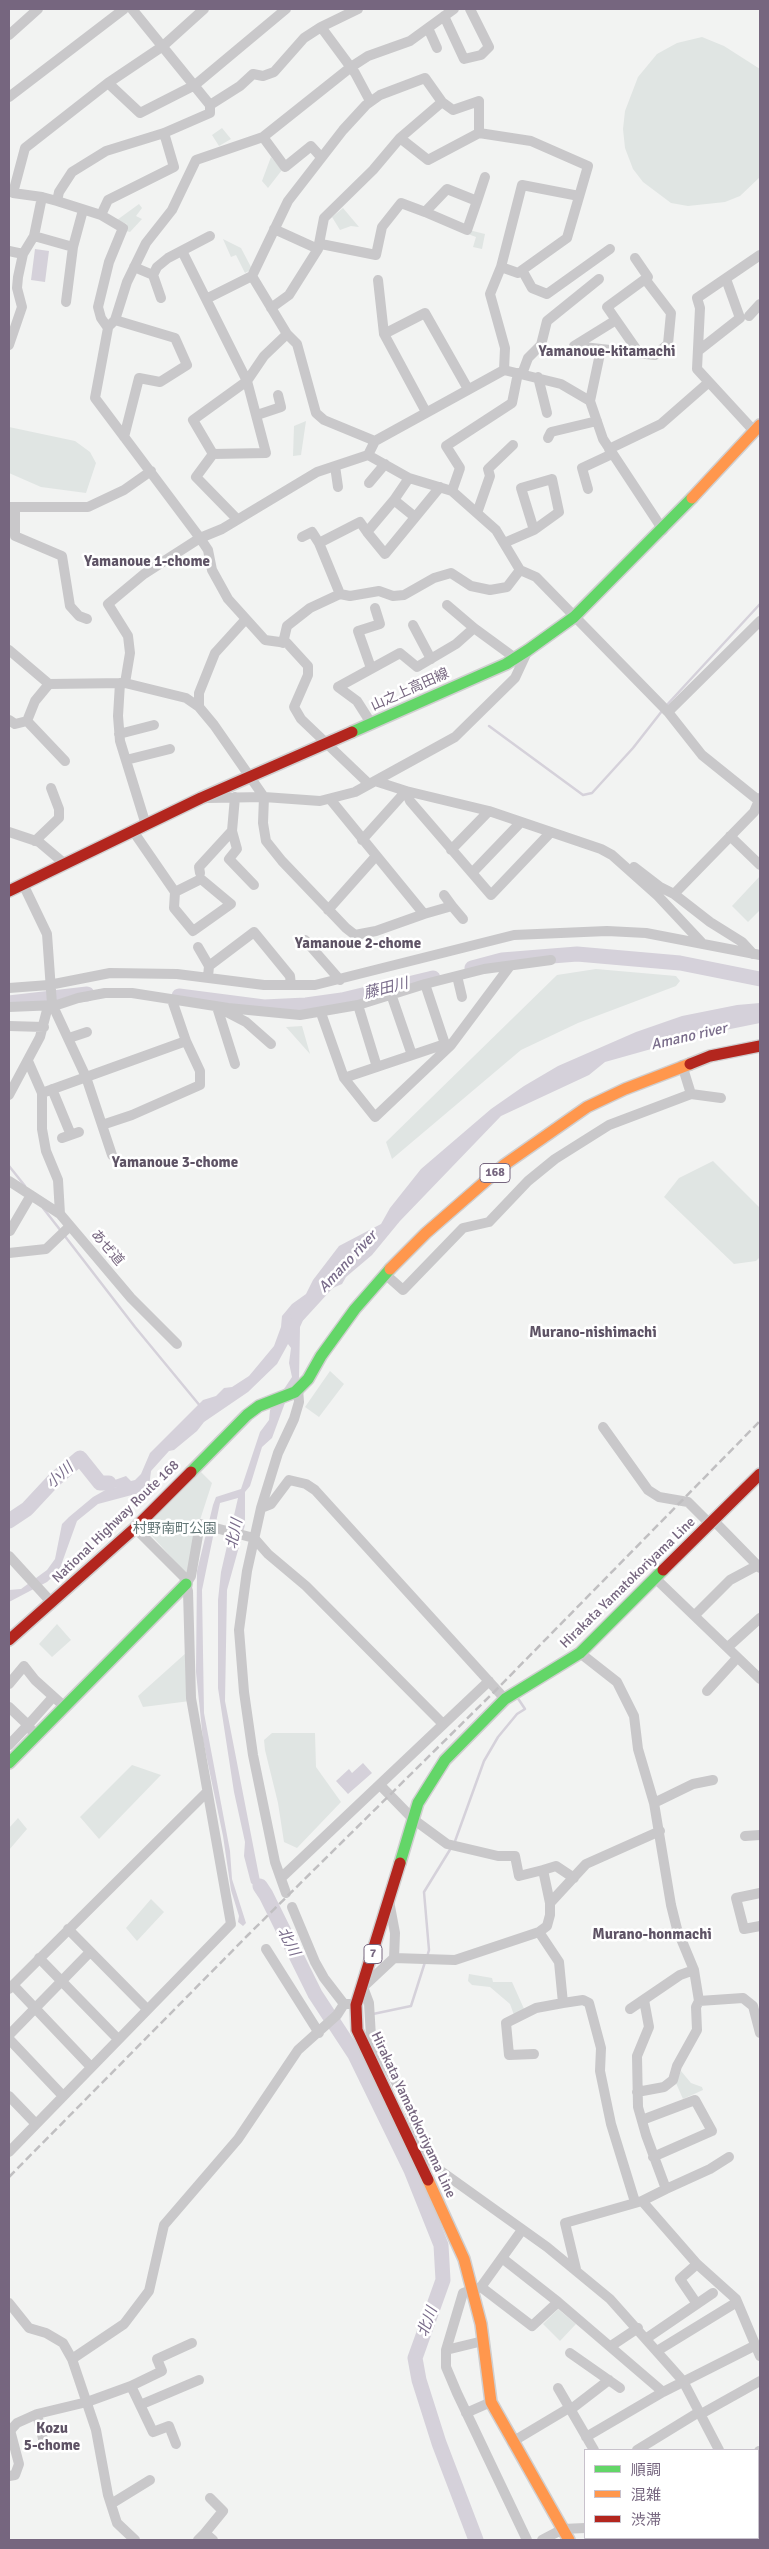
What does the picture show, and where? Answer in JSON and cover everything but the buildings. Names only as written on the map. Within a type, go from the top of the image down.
[{"type":"main road","name":"山之上高田線","points":[[9,891],[201,798],[328,743],[515,658],[528,650],[574,617],[663,530],[757,428]]},
{"type":"main road","name":"National Highway Route 168","points":[[9,1640],[48,1600],[135,1528],[247,1415],[259,1406],[296,1390],[308,1379],[355,1309],[385,1274],[426,1233],[504,1164],[587,1107],[682,1065],[710,1056],[760,1046]]},
{"type":"main road","name":"Hirakata Yamatokoriyama Line","points":[[569,2540],[491,2402],[477,2287],[397,2113],[365,2051],[350,2004],[363,1987],[418,1803],[445,1760],[505,1699],[580,1653],[760,1474]]},
{"type":"main road","points":[[9,1763],[186,1584]]},
{"type":"street","points":[[9,35],[38,9]]},
{"type":"street","points":[[9,97],[124,9]]},
{"type":"street","points":[[57,201],[59,192],[68,179],[79,168],[106,151],[164,133],[210,113],[210,105],[195,85],[132,9]]},
{"type":"street","points":[[124,437],[139,378],[160,382],[187,365],[175,338],[112,324],[101,318],[98,306],[109,262],[123,228],[100,215],[57,201],[13,193],[25,148],[108,83],[163,46],[204,9]]},
{"type":"street","points":[[108,83],[140,113],[195,85],[286,9]]},
{"type":"street","points":[[210,105],[240,86],[252,74],[263,76],[274,72],[304,38],[321,26],[358,9]]},
{"type":"street","points":[[454,9],[410,41],[368,56],[351,67],[262,137],[196,160],[172,210],[146,243],[134,267],[112,324],[95,398],[208,550],[212,570],[228,599],[232,601],[245,620],[265,640],[287,643],[296,650],[308,666],[308,675],[294,707],[300,719],[372,783],[489,811],[601,849],[612,855],[681,919],[703,943]]},
{"type":"street","points":[[444,16],[464,59],[481,55],[489,47],[470,9]]},
{"type":"street","points":[[321,26],[351,67],[370,102]]},
{"type":"street","points":[[428,28],[437,48]]},
{"type":"street","points":[[206,299],[252,276],[288,201],[320,156],[370,102],[380,95],[424,78],[442,102],[453,110],[479,101],[479,133]]},
{"type":"street","points":[[271,308],[288,295],[320,246],[324,218],[373,170],[400,138],[442,102]]},
{"type":"street","points":[[164,133],[174,167],[188,178]]},
{"type":"street","points":[[400,138],[428,160],[479,133],[531,141],[588,166],[567,238],[518,273],[501,267]]},
{"type":"street","points":[[262,137],[285,167],[311,146],[320,156]]},
{"type":"street","points":[[100,215],[108,200],[174,167]]},
{"type":"street","points":[[274,229],[320,246],[376,255],[382,227],[401,203],[467,230],[486,177]]},
{"type":"street","points":[[504,370],[505,348],[490,294],[501,267],[522,185],[579,196]]},
{"type":"street","points":[[425,212],[447,189],[477,200]]},
{"type":"street","points":[[9,345],[22,307],[17,288],[23,254],[34,236],[42,198]]},
{"type":"street","points":[[66,302],[73,247],[83,210]]},
{"type":"street","points":[[34,236],[73,247]]},
{"type":"street","points":[[152,275],[157,267],[168,258],[210,236]]},
{"type":"street","points":[[522,270],[532,288],[547,294],[610,249]]},
{"type":"street","points":[[9,251],[23,254]]},
{"type":"street","points":[[182,252],[247,381],[266,453],[213,454]]},
{"type":"street","points":[[757,428],[697,369],[700,308],[697,298],[760,255]]},
{"type":"street","points":[[635,258],[648,277],[607,307],[639,353]]},
{"type":"street","points":[[134,267],[152,275],[161,298]]},
{"type":"street","points":[[252,276],[287,334],[297,344],[316,413],[324,420],[375,441]]},
{"type":"street","points":[[452,491],[460,468],[446,446],[512,403],[520,373],[528,358],[541,345],[547,321],[599,279]]},
{"type":"street","points":[[616,320],[574,346],[655,355],[668,344],[671,313],[645,279]]},
{"type":"street","points":[[698,351],[740,318],[726,279]]},
{"type":"street","points":[[378,280],[384,334],[426,412]]},
{"type":"street","points":[[749,316],[760,304]]},
{"type":"street","points":[[384,334],[424,313],[468,389]]},
{"type":"street","points":[[213,454],[193,420],[247,381],[264,356],[287,334]]},
{"type":"street","points":[[601,349],[590,401],[603,439],[663,530]]},
{"type":"street","points":[[146,825],[119,734],[122,683],[129,669],[129,641],[108,604],[144,574],[200,538],[222,529],[317,472],[368,455],[375,441],[504,370],[561,384],[590,401]]},
{"type":"street","points":[[538,377],[547,413]]},
{"type":"street","points":[[588,489],[582,468],[661,424],[710,382]]},
{"type":"street","points":[[257,415],[281,407],[278,395]]},
{"type":"street","points":[[548,438],[551,432],[597,421]]},
{"type":"street","points":[[476,513],[490,476],[488,468],[513,445]]},
{"type":"street","points":[[213,454],[196,477],[237,519]]},
{"type":"street","points":[[368,455],[409,478],[452,491],[496,530],[520,570],[536,576],[668,712],[702,755],[759,799],[754,812],[674,894]]},
{"type":"street","points":[[369,483],[385,464]]},
{"type":"street","points":[[335,466],[338,487]]},
{"type":"street","points":[[87,619],[79,616],[70,606],[62,556],[15,536],[12,507],[88,507],[124,490],[151,471]]},
{"type":"street","points":[[367,532],[394,500],[409,478]]},
{"type":"street","points":[[504,543],[534,530],[559,512],[552,479],[521,488],[534,530]]},
{"type":"street","points":[[319,543],[360,522],[385,554],[440,487]]},
{"type":"street","points":[[394,500],[415,517]]},
{"type":"street","points":[[302,536],[312,532],[319,543],[340,594]]},
{"type":"street","points":[[282,642],[287,626],[310,608],[340,594],[350,596],[379,591],[392,596],[404,595],[434,578],[451,573],[471,586],[490,590],[507,587],[520,570]]},
{"type":"street","points":[[447,605],[474,628],[515,658]]},
{"type":"street","points":[[371,668],[358,632],[380,624],[375,608]]},
{"type":"street","points":[[199,706],[199,693],[215,654],[245,620]]},
{"type":"street","points":[[668,712],[760,621]]},
{"type":"street","points":[[413,625],[431,659]]},
{"type":"street","points":[[371,723],[357,701],[338,687],[400,653],[417,667],[456,644],[474,628]]},
{"type":"street","points":[[9,650],[49,684],[122,683],[186,698],[199,706],[264,797],[263,823],[266,841],[328,910],[355,935],[376,931],[452,906]]},
{"type":"street","points":[[201,798],[264,797],[320,801],[355,792],[455,737],[515,678],[528,650]]},
{"type":"street","points":[[27,721],[35,701],[49,684]]},
{"type":"street","points":[[9,720],[15,724],[27,721]]},
{"type":"street","points":[[27,721],[65,761]]},
{"type":"street","points":[[119,734],[154,725]]},
{"type":"street","points":[[126,760],[170,749]]},
{"type":"street","points":[[34,841],[59,818],[59,809],[51,788]]},
{"type":"street","points":[[362,840],[406,791]]},
{"type":"street","points":[[406,791],[410,801],[491,895],[551,832]]},
{"type":"street","points":[[235,797],[232,831],[237,849],[229,859],[254,886]]},
{"type":"street","points":[[330,799],[424,914]]},
{"type":"street","points":[[451,850],[489,811]]},
{"type":"street","points":[[472,873],[521,822]]},
{"type":"street","points":[[133,831],[175,892],[174,908],[193,931],[231,904],[201,879],[175,892]]},
{"type":"street","points":[[200,874],[199,867],[232,831]]},
{"type":"street","points":[[9,832],[34,841],[65,864]]},
{"type":"street","points":[[730,836],[760,865]]},
{"type":"street","points":[[612,855],[617,855],[660,887],[674,894],[756,954]]},
{"type":"street","points":[[328,910],[376,856]]},
{"type":"street","points":[[23,884],[47,934],[49,985],[52,1002],[86,1077],[112,1155]]},
{"type":"street","points":[[444,895],[463,919]]},
{"type":"street","points":[[679,939],[684,934],[681,919]]},
{"type":"street","points":[[9,988],[49,985],[110,973],[208,977],[264,985],[315,985],[514,935],[607,931],[646,932],[756,954]]},
{"type":"street","points":[[209,966],[254,932],[290,976],[291,985]]},
{"type":"street","points":[[305,940],[340,980]]},
{"type":"street","points":[[198,947],[209,966],[208,977]]},
{"type":"street","points":[[9,1007],[52,1002],[57,1005],[78,998],[132,993],[217,1007],[275,1014],[321,1012],[358,1005],[457,976],[551,960]]},
{"type":"street","points":[[321,1012],[344,1078],[375,1117],[448,1044],[510,966]]},
{"type":"street","points":[[457,976],[462,997]]},
{"type":"street","points":[[425,984],[448,1044]]},
{"type":"street","points":[[391,994],[412,1055]]},
{"type":"street","points":[[102,1125],[132,1115],[200,1085],[200,1071],[186,1041],[172,1000]]},
{"type":"street","points":[[9,1095],[28,1061],[44,1026],[47,1010],[52,1002]]},
{"type":"street","points":[[358,1005],[377,1066]]},
{"type":"street","points":[[217,1007],[246,1022],[272,1044]]},
{"type":"street","points":[[217,1007],[236,1064]]},
{"type":"street","points":[[9,1026],[44,1026]]},
{"type":"street","points":[[69,1038],[87,1032]]},
{"type":"street","points":[[42,1093],[186,1041]]},
{"type":"street","points":[[344,1078],[448,1044]]},
{"type":"street","points":[[28,1061],[42,1093],[42,1129],[46,1151],[58,1180],[60,1214]]},
{"type":"street","points":[[682,1065],[691,1094]]},
{"type":"street","points":[[52,1089],[70,1135]]},
{"type":"street","points":[[385,1274],[403,1290],[463,1228],[489,1222],[528,1181],[555,1159],[609,1125],[691,1094],[721,1098]]},
{"type":"street","name":"あぜ道","points":[[9,1181],[60,1214],[131,1298],[177,1344]]},
{"type":"street","points":[[10,1231],[31,1195]]},
{"type":"street","points":[[9,1253],[46,1249],[70,1226]]},
{"type":"street","points":[[286,1893],[275,1862],[253,1755],[240,1656],[241,1614],[251,1536],[278,1453],[299,1402],[296,1390]]},
{"type":"street","points":[[604,1427],[648,1490],[659,1497],[688,1502],[759,1567],[730,1580],[694,1615]]},
{"type":"street","points":[[261,1508],[271,1504],[289,1480],[306,1484],[315,1490],[505,1699]]},
{"type":"street","points":[[186,1584],[191,1576],[200,1524],[251,1536],[268,1554],[306,1586],[443,1724]]},
{"type":"street","points":[[9,2152],[230,1924],[191,1698],[188,1648],[190,1603],[186,1584],[177,1569],[135,1528]]},
{"type":"street","points":[[9,1556],[48,1600]]},
{"type":"street","points":[[656,1579],[760,1679]]},
{"type":"street","points":[[728,1647],[760,1618]]},
{"type":"street","points":[[580,1653],[617,1682],[634,1716],[638,1749],[660,1831],[677,1929],[694,1970],[700,2001],[696,2007],[697,2030],[677,2066],[672,2080],[664,2087],[637,2092]]},
{"type":"street","points":[[707,1691],[737,1658]]},
{"type":"street","points":[[9,1684],[24,1666],[65,1708]]},
{"type":"street","points":[[281,1878],[489,1681]]},
{"type":"street","points":[[9,1744],[53,1697]]},
{"type":"street","points":[[9,1707],[28,1725],[36,1736]]},
{"type":"street","points":[[654,1803],[692,1784],[713,1780]]},
{"type":"street","points":[[380,1785],[413,1819],[447,1844],[498,1856],[516,1856],[519,1876],[556,1866],[574,1878]]},
{"type":"street","points":[[91,2067],[35,2008],[11,1987],[207,1792]]},
{"type":"street","points":[[550,1903],[586,1864],[660,1831]]},
{"type":"street","points":[[745,1836],[760,1835]]},
{"type":"street","points":[[543,1870],[550,1903],[550,1915],[547,1926],[539,1932],[458,1959],[394,1958],[363,1987],[369,2003],[371,2037],[402,2093],[430,2158],[438,2169],[576,2270],[610,2300],[638,2328],[683,2381],[718,2449]]},
{"type":"street","points":[[760,1893],[736,1898],[744,1929],[760,1926]]},
{"type":"street","points":[[389,1900],[395,1933],[394,1958]]},
{"type":"street","points":[[72,2359],[124,2324],[150,2291],[164,2225],[238,2139],[298,2050],[350,2004],[315,1962],[292,1906]]},
{"type":"street","points":[[68,1930],[147,2010]]},
{"type":"street","points":[[539,1932],[559,1962],[564,2003]]},
{"type":"street","points":[[266,1949],[320,2032]]},
{"type":"street","points":[[9,2035],[90,1952]]},
{"type":"street","points":[[39,1958],[118,2039]]},
{"type":"street","points":[[630,2009],[680,1974],[694,1970]]},
{"type":"street","points":[[700,2001],[743,1998],[753,2006],[760,2033]]},
{"type":"street","points":[[534,2054],[509,2055],[506,2023],[536,2008],[584,2000],[589,2003],[601,2048],[600,2071],[611,2124],[638,2202],[697,2264],[716,2279],[737,2302],[760,2356]]},
{"type":"street","points":[[644,2000],[649,2027],[637,2056],[637,2092],[642,2120],[666,2190]]},
{"type":"street","points":[[9,2039],[63,2096]]},
{"type":"street","points":[[9,2096],[36,2124]]},
{"type":"street","points":[[642,2120],[695,2100],[712,2131],[654,2156]]},
{"type":"street","points":[[576,2270],[571,2256],[565,2223],[638,2202],[710,2170],[729,2157]]},
{"type":"street","points":[[522,2230],[502,2258],[477,2287],[463,2294],[446,2350],[446,2368],[527,2540]]},
{"type":"street","points":[[502,2258],[611,2346],[663,2392]]},
{"type":"street","points":[[697,2264],[680,2279],[697,2304]]},
{"type":"street","points":[[477,2287],[532,2326],[558,2302]]},
{"type":"street","points":[[647,2338],[713,2293]]},
{"type":"street","points":[[657,2351],[737,2302]]},
{"type":"street","points":[[9,2303],[29,2328],[46,2333],[64,2343],[72,2359],[96,2430],[111,2504],[117,2523],[131,2539]]},
{"type":"street","points":[[611,2346],[638,2328]]},
{"type":"street","points":[[446,2350],[483,2341]]},
{"type":"street","points":[[9,2476],[15,2475],[19,2464],[9,2431],[16,2423],[37,2414],[87,2402],[132,2386],[162,2371],[157,2359],[192,2343]]},
{"type":"street","points":[[586,2437],[683,2381],[756,2345]]},
{"type":"street","points":[[570,2353],[620,2388]]},
{"type":"street","points":[[140,2405],[199,2380]]},
{"type":"street","points":[[512,2442],[570,2409],[609,2380]]},
{"type":"street","points":[[639,2449],[760,2381]]},
{"type":"street","points":[[132,2386],[153,2432],[169,2426],[176,2444]]},
{"type":"street","points":[[558,2388],[593,2449]]},
{"type":"street","points":[[466,2412],[491,2402]]},
{"type":"street","points":[[37,2414],[45,2448]]},
{"type":"street","points":[[111,2504],[150,2480]]},
{"type":"street","points":[[205,2538],[223,2511],[210,2498]]},
{"type":"street","points":[[542,2540],[563,2530],[584,2528]]},
{"type":"green space","points":[[702,37],[724,46],[760,69],[760,177],[740,196],[725,202],[688,206],[671,203],[643,182],[633,169],[625,148],[623,129],[625,111],[638,77],[657,54],[677,43]]},
{"type":"green space","points":[[222,128],[231,139],[219,146],[212,135]]},
{"type":"green space","points":[[271,157],[282,170],[268,188],[262,181]]},
{"type":"green space","points":[[139,204],[142,208],[136,216],[142,219],[130,232],[126,231],[127,224],[117,220]]},
{"type":"green space","points":[[343,208],[359,227],[351,226],[340,230],[332,217]]},
{"type":"green space","points":[[469,230],[485,234],[482,249],[473,247],[476,237],[468,234]]},
{"type":"green space","points":[[223,239],[241,248],[252,269],[245,273],[236,255],[231,257]]},
{"type":"green space","points":[[306,421],[301,455],[293,456],[294,426]]},
{"type":"green space","points":[[9,427],[75,441],[90,452],[96,463],[86,493],[41,487],[9,473]]},
{"type":"green space","points":[[760,876],[760,910],[748,922],[732,906]]},
{"type":"green space","points":[[596,969],[676,976],[680,981],[676,986],[578,1023],[521,1050],[392,1159],[386,1142],[557,975]]},
{"type":"green space","points":[[302,1026],[310,1054],[286,1027]]},
{"type":"green space","points":[[713,1161],[760,1208],[760,1257],[756,1261],[734,1264],[664,1197],[679,1178]]},
{"type":"green space","points":[[330,1371],[344,1384],[319,1417],[305,1407]]},
{"type":"green space","name":"村野南町公園","points":[[201,1472],[212,1483],[200,1520],[187,1575],[145,1528]]},
{"type":"green space","points":[[57,1624],[71,1640],[52,1657],[39,1644]]},
{"type":"green space","points":[[186,1653],[190,1701],[143,1707],[138,1696]]},
{"type":"green space","points":[[272,1733],[315,1733],[316,1767],[341,1802],[297,1848],[284,1842],[278,1803],[265,1750],[264,1740]]},
{"type":"green space","points":[[132,1765],[161,1775],[99,1839],[80,1817]]},
{"type":"green space","points":[[18,1818],[27,1829],[9,1850],[9,1828]]},
{"type":"green space","points":[[151,1899],[164,1912],[137,1941],[126,1928]]},
{"type":"green space","points":[[469,1974],[492,1978],[493,1982],[512,1982],[525,2011],[514,2015],[510,2004],[490,1987],[472,1985],[468,1981]]},
{"type":"green space","points":[[681,2071],[691,2083],[702,2087],[703,2090],[683,2099],[676,2083]]},
{"type":"green space","points":[[558,2309],[576,2324],[560,2341],[543,2324]]},
{"type":"water","points":[[35,249],[49,251],[45,282],[31,280]]},
{"type":"water","points":[[726,966],[760,974],[760,984],[722,975]]},
{"type":"water","points":[[760,1003],[760,1023],[701,1035],[605,1062],[589,1075],[501,1116],[400,1221],[372,1255],[346,1277],[342,1284],[314,1296],[300,1327],[299,1378],[286,1400],[272,1438],[262,1447],[250,1486],[245,1492],[245,1525],[227,1590],[225,1701],[260,1881],[272,1901],[267,1904],[262,1892],[251,1883],[244,1856],[245,1842],[234,1792],[218,1688],[218,1600],[221,1572],[238,1498],[220,1503],[202,1590],[204,1713],[230,1851],[232,1879],[246,1923],[243,1926],[238,1922],[239,1916],[231,1890],[223,1836],[203,1740],[196,1672],[197,1571],[216,1497],[241,1489],[260,1432],[269,1420],[270,1410],[292,1377],[289,1363],[291,1348],[288,1344],[277,1364],[248,1392],[204,1422],[197,1431],[174,1450],[169,1451],[151,1471],[149,1487],[143,1492],[98,1504],[77,1521],[59,1571],[47,1582],[9,1602],[9,1590],[21,1589],[47,1570],[55,1559],[62,1524],[69,1517],[93,1497],[109,1488],[117,1488],[100,1487],[91,1476],[95,1473],[101,1481],[112,1481],[126,1476],[131,1481],[135,1480],[141,1474],[150,1453],[203,1400],[216,1396],[224,1388],[232,1387],[249,1376],[274,1346],[281,1327],[282,1316],[292,1304],[306,1294],[313,1280],[339,1246],[381,1224],[390,1208],[421,1169],[491,1109],[524,1086],[558,1066],[636,1032],[682,1016],[737,1005]]},
{"type":"water","points":[[363,1763],[372,1773],[348,1794],[336,1781],[349,1769],[352,1773]]},
{"type":"waterway","points":[[665,707],[760,604]]},
{"type":"waterway","points":[[489,726],[583,795],[592,793],[633,748],[662,711]]},
{"type":"waterway","name":"藤田川","points":[[472,968],[502,960],[577,954],[680,963],[760,979]]},
{"type":"waterway","name":"藤田川","points":[[179,996],[264,1007],[306,1005],[342,1000],[433,978]]},
{"type":"waterway","name":"藤田川","points":[[9,1003],[87,994]]},
{"type":"waterway","points":[[9,1166],[25,1186]]},
{"type":"waterway","points":[[43,1208],[61,1231]]},
{"type":"waterway","points":[[64,1235],[135,1327],[201,1407]]},
{"type":"waterway","name":"Amano river","points":[[298,1315],[330,1280]]},
{"type":"waterway","name":"小川","points":[[9,1521],[27,1509],[54,1480],[80,1458],[100,1483],[109,1483]]},
{"type":"waterway","points":[[454,1844],[484,1761],[498,1737],[517,1714],[525,1709],[517,1697]]},
{"type":"waterway","points":[[427,1957],[429,1950],[424,1892],[451,1848]]},
{"type":"waterway","name":"北川","points":[[260,1886],[315,1994],[355,2055],[411,2170],[441,2245],[443,2280],[415,2358],[419,2380],[439,2443],[476,2540]]},
{"type":"waterway","points":[[373,2014],[411,2006],[425,1962]]},
{"type":"railway","points":[[9,2177],[248,1935],[496,1690],[760,1421]]},
{"type":"traffic: fast","points":[[352,732],[506,664],[528,650],[574,617],[692,498]]},
{"type":"traffic: fast","points":[[191,1472],[247,1415],[259,1406],[295,1392],[308,1379],[321,1356],[355,1309],[390,1269]]},
{"type":"traffic: fast","points":[[400,1863],[418,1803],[445,1760],[505,1699],[580,1653],[663,1570]]},
{"type":"traffic: fast","points":[[9,1763],[186,1584]]},
{"type":"traffic: slow","points":[[692,498],[760,425]]},
{"type":"traffic: slow","points":[[390,1269],[426,1233],[504,1165],[587,1107],[625,1089],[690,1064]]},
{"type":"traffic: slow","points":[[428,2180],[464,2259],[481,2324],[491,2402],[569,2540]]},
{"type":"traffic: jam","points":[[9,891],[201,798],[352,732]]},
{"type":"traffic: jam","points":[[690,1064],[710,1056],[760,1046]]},
{"type":"traffic: jam","points":[[9,1640],[135,1528],[191,1472]]},
{"type":"traffic: jam","points":[[663,1570],[760,1474]]},
{"type":"traffic: jam","points":[[400,1863],[356,2005],[357,2030],[428,2180]]},
{"type":"district","name":"Yamanoue-kitamachi","points":[[607,352]]},
{"type":"district","name":"Yamanoue 1-chome","points":[[147,562]]},
{"type":"district","name":"Yamanoue 2-chome","points":[[358,944]]},
{"type":"district","name":"Yamanoue 3-chome","points":[[175,1163]]},
{"type":"district","name":"Murano-nishimachi","points":[[593,1333]]},
{"type":"district","name":"Murano-honmachi","points":[[652,1935]]},
{"type":"district","name":"Kozu 5-chome","points":[[52,2438]]}]
